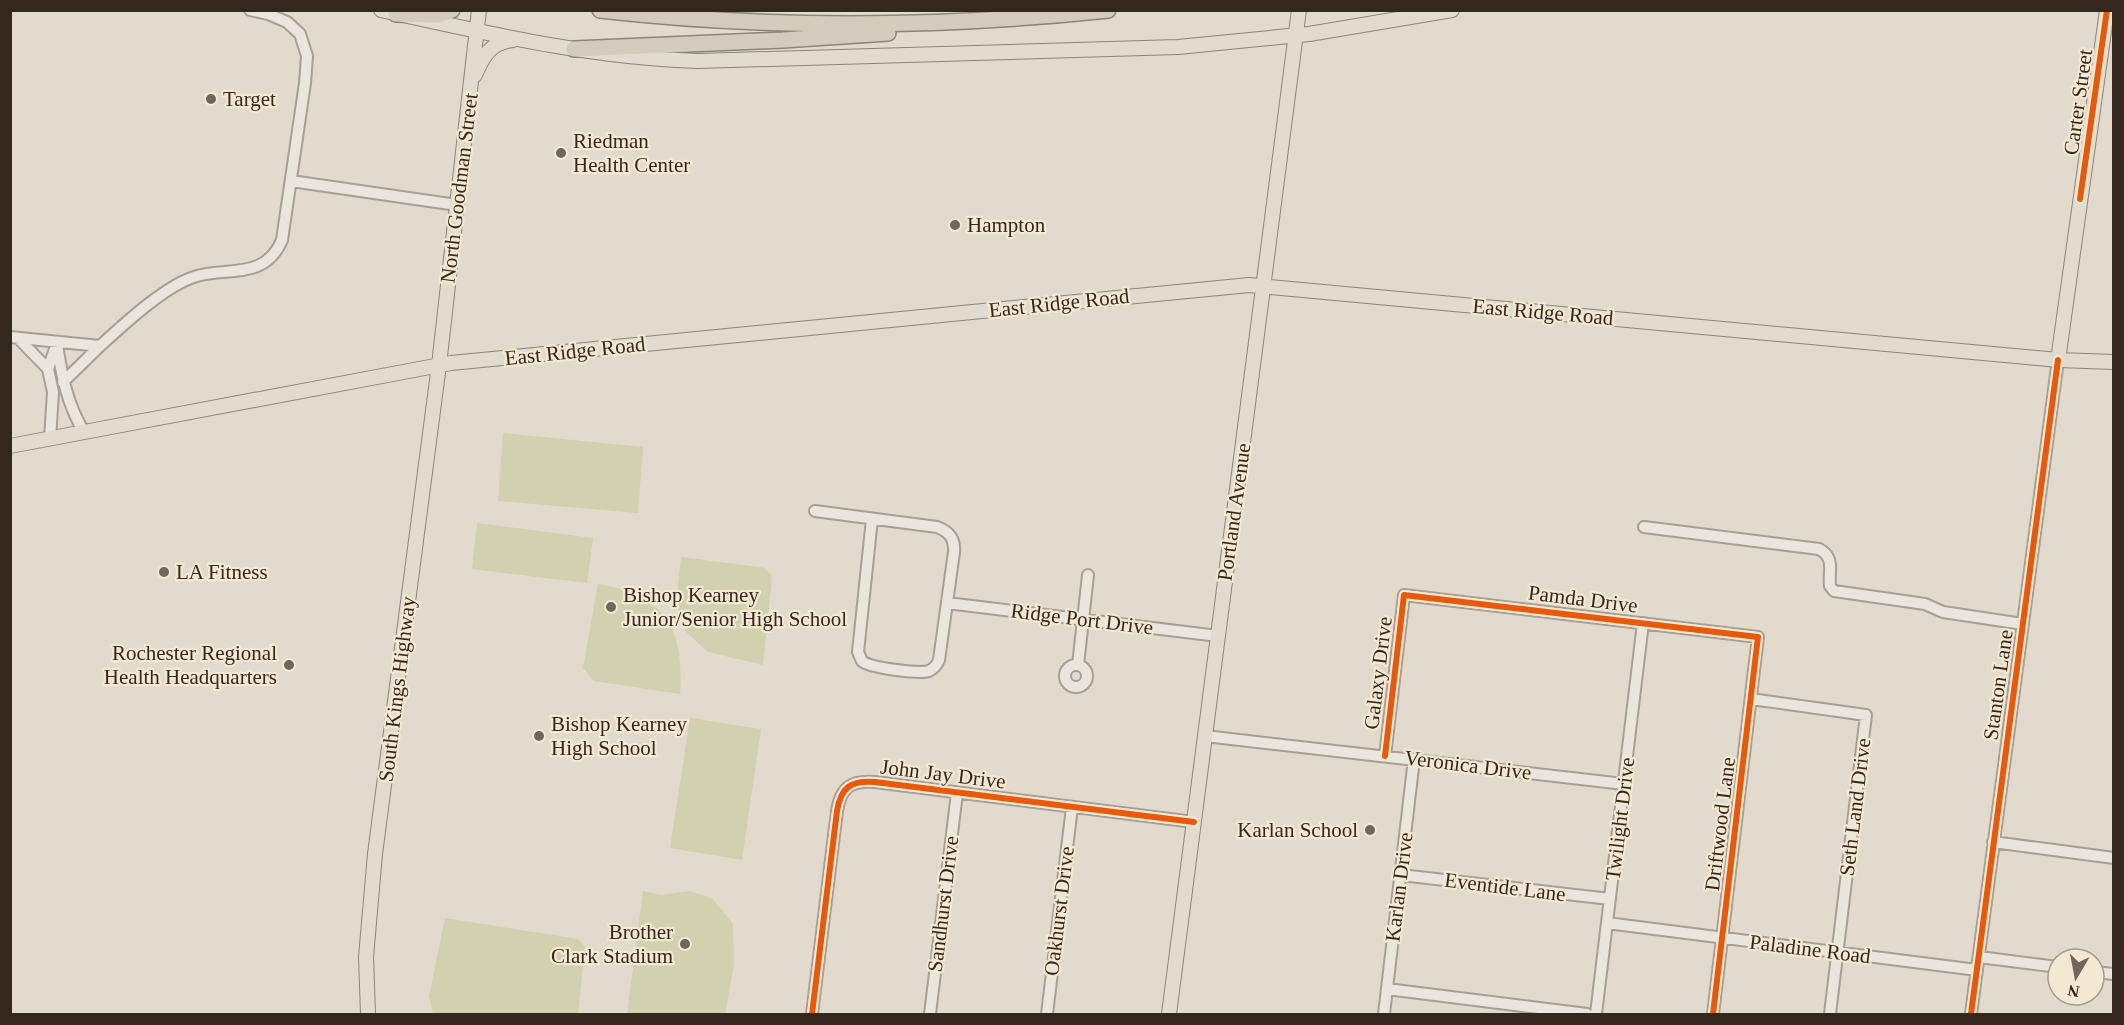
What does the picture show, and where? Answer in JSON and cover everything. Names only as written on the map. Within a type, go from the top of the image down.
[{"type":"highway","points":[[389,12],[442,15],[452,10]]},
{"type":"highway","points":[[600,10],[669,17],[786,23],[918,24],[1011,19]]},
{"type":"highway","points":[[574,49],[847,36],[1108,10]]},
{"type":"main road","name":"North Goodman Street","points":[[439,365],[479,10]]},
{"type":"main road","points":[[389,12],[574,49],[643,58],[721,61],[1155,48],[1296,35],[1452,10]]},
{"type":"main road","name":"Portland Avenue","points":[[1169,1014],[1299,12]]},
{"type":"main road","name":"Carter Street","points":[[2058,360],[2109,19]]},
{"type":"main road","points":[[471,88],[481,62],[492,47],[503,42],[525,40]]},
{"type":"main road","name":"East Ridge Road","points":[[10,446],[439,365],[1249,285],[2058,360],[2114,362]]},
{"type":"main road","name":"South Kings Highway","points":[[368,1014],[366,957],[375,854],[439,365]]},
{"type":"street","points":[[63,382],[100,346],[166,292],[190,278],[205,274],[242,272],[272,256],[282,240],[307,56],[300,34],[287,22],[250,10]]},
{"type":"street","points":[[291,181],[457,205]]},
{"type":"street","points":[[14,337],[100,346]]},
{"type":"street","points":[[14,337],[48,369]]},
{"type":"street","points":[[50,439],[52,393],[48,369],[57,343]]},
{"type":"street","points":[[57,343],[63,382],[72,411],[84,432]]},
{"type":"street","name":"Stanton Lane","points":[[1971,1014],[2058,360]]},
{"type":"street","points":[[815,511],[938,527],[950,534],[955,546],[939,660],[932,669],[917,672],[871,665],[861,660],[857,642],[872,519]]},
{"type":"street","points":[[1644,527],[1819,549],[1829,557],[1830,586],[1834,591],[1925,604],[1943,612],[2023,624]]},
{"type":"street","points":[[1078,665],[1088,575]]},
{"type":"street","name":"Pamda Drive","points":[[1404,595],[1758,637]]},
{"type":"street","name":"Galaxy Drive","points":[[1385,756],[1404,595]]},
{"type":"street","name":"Ridge Port Drive","points":[[947,603],[1218,636]]},
{"type":"street","name":"Twilight Drive","points":[[1596,1014],[1643,623]]},
{"type":"street","name":"Driftwood Lane","points":[[1713,1014],[1758,637]]},
{"type":"street","name":"Seth Land Drive","points":[[1751,699],[1866,714],[1830,1014]]},
{"type":"street","name":"Veronica Drive","points":[[1205,736],[1624,784]]},
{"type":"street","name":"Karlan Drive","points":[[1384,1014],[1414,759]]},
{"type":"street","name":"John Jay Drive","points":[[812,1014],[837,810],[844,790],[856,782],[864,781],[1194,822]]},
{"type":"street","name":"Sandhurst Drive","points":[[930,1014],[957,793]]},
{"type":"street","name":"Oakhurst Drive","points":[[1047,1014],[1072,807]]},
{"type":"street","points":[[1993,842],[2114,858]]},
{"type":"street","name":"Eventide Lane","points":[[1401,875],[1610,899]]},
{"type":"street","name":"Paladine Road","points":[[1607,923],[1977,970]]},
{"type":"street","points":[[1979,957],[2046,965]]},
{"type":"street","points":[[1387,989],[1587,1014]]},
{"type":"green space","points":[[503,433],[643,447],[638,513],[498,501]]},
{"type":"green space","points":[[477,523],[593,538],[587,583],[472,569]]},
{"type":"green space","points":[[681,557],[765,568],[772,577],[763,665],[708,652],[686,632],[676,603]]},
{"type":"green space","points":[[598,584],[639,596],[666,618],[679,650],[680,694],[594,681],[583,668]]},
{"type":"green space","points":[[690,718],[761,729],[742,860],[670,848]]},
{"type":"green space","name":"Brother Clark Stadium","points":[[643,891],[661,895],[690,891],[713,899],[733,924],[734,964],[725,1014],[627,1014]]},
{"type":"green space","points":[[445,918],[578,939],[585,947],[578,1014],[433,1014],[429,996]]},
{"type":"cycle path","points":[[2080,199],[2107,10]]},
{"type":"cycle path","points":[[1971,1014],[2058,360]]},
{"type":"cycle path","points":[[1385,756],[1404,595],[1758,637],[1713,1014]]},
{"type":"cycle path","points":[[812,1014],[837,811],[841,796],[853,784],[875,782],[1194,822]]},
{"type":"place","name":"Target","points":[[211,99]]},
{"type":"place","name":"Riedman Health Center","points":[[561,153]]},
{"type":"place","name":"Hampton","points":[[955,225]]},
{"type":"place","name":"LA Fitness","points":[[164,572]]},
{"type":"place","name":"Bishop Kearney Junior/Senior High School","points":[[611,607]]},
{"type":"place","name":"Rochester Regional Health Headquarters","points":[[289,665]]},
{"type":"place","name":"Bishop Kearney High School","points":[[539,736]]},
{"type":"place","name":"Karlan School","points":[[1370,830]]},
{"type":"place","name":"Brother Clark Stadium","points":[[685,944]]}]
